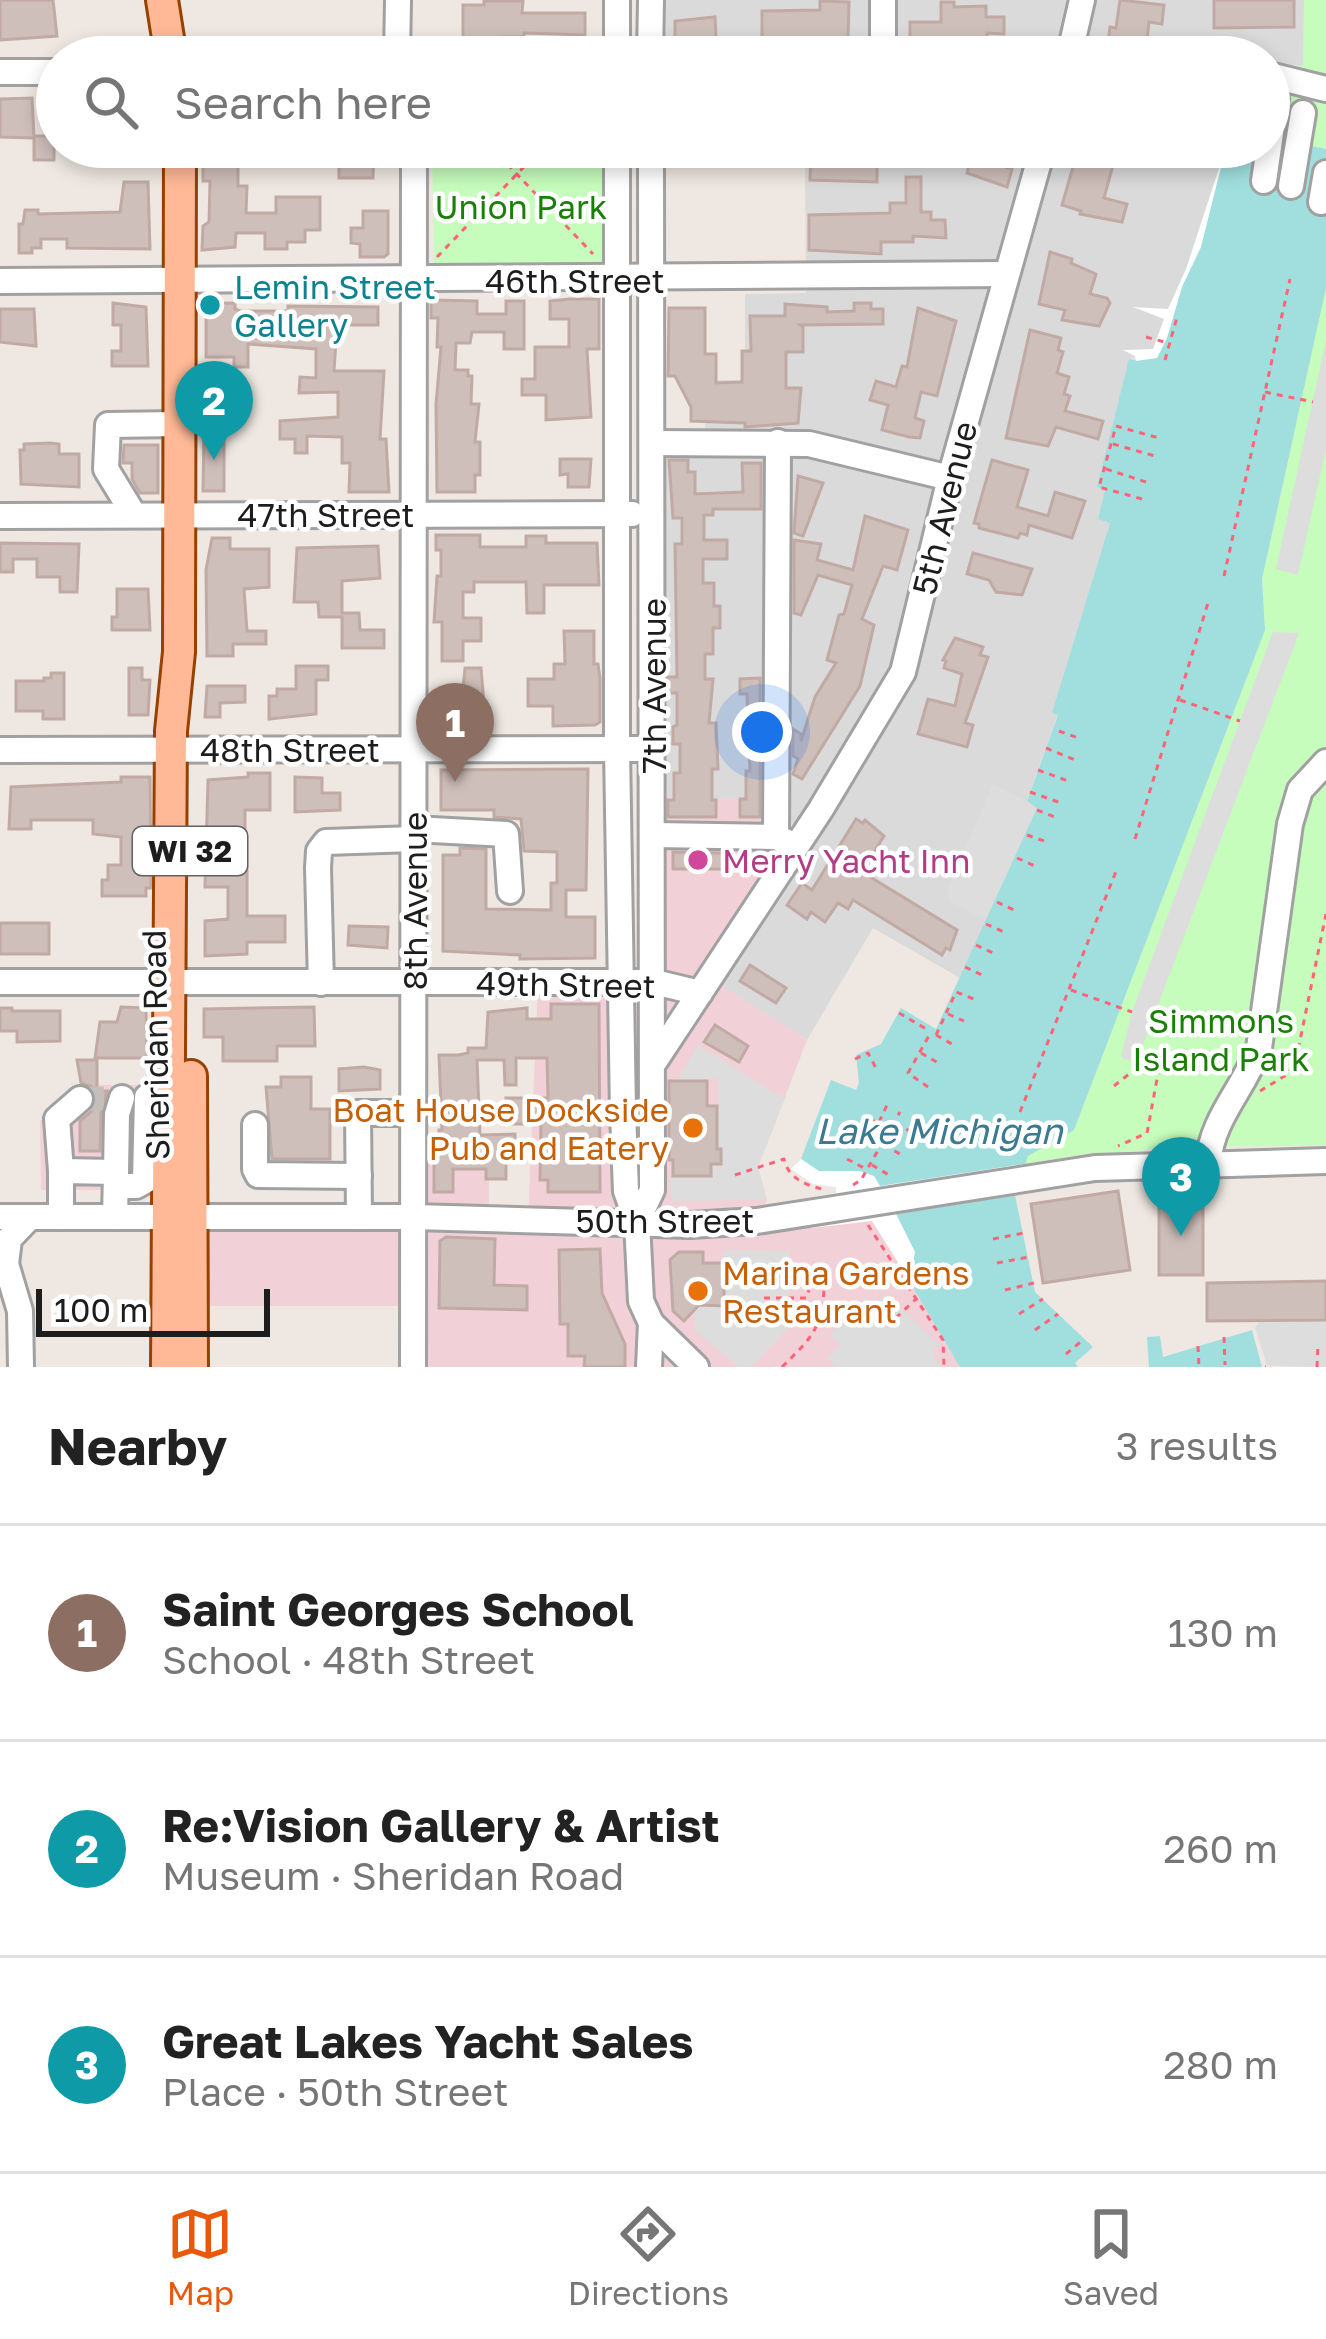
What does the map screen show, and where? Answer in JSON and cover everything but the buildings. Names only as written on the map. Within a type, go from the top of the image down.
[{"type":"main road","points":[[162,0],[168,36]]},
{"type":"main road","name":"Sheridan Road","points":[[180,168],[179,652],[191,695],[181,749],[178,983],[181,1217],[192,1367]]},
{"type":"main road","name":"Sheridan Road","points":[[167,1367],[181,1217],[133,1133],[178,983]]},
{"type":"street","points":[[397,36],[398,0]]},
{"type":"street","points":[[616,0],[617,36]]},
{"type":"street","points":[[650,36],[651,0]]},
{"type":"street","points":[[883,36],[884,0]]},
{"type":"street","points":[[1074,36],[1082,0]]},
{"type":"street","points":[[0,72],[36,72]]},
{"type":"street","points":[[1290,88],[1326,89]]},
{"type":"street","points":[[1292,186],[1303,113]]},
{"type":"street","name":"8th Avenue","points":[[413,1367],[415,168]]},
{"type":"street","name":"7th Avenue","points":[[617,168],[617,749],[626,1191],[638,1222],[641,1301],[651,1323],[649,1367]]},
{"type":"street","name":"7th Avenue","points":[[638,1222],[652,1190],[651,168]]},
{"type":"street","name":"5th Avenue","points":[[653,1063],[700,992],[786,842],[902,672],[950,478],[1037,168]]},
{"type":"street","points":[[1264,181],[1265,168]]},
{"type":"street","points":[[1321,202],[1326,173]]},
{"type":"street","name":"46th Street","points":[[0,281],[1006,274]]},
{"type":"street","points":[[134,515],[106,470],[107,425],[179,424]]},
{"type":"street","points":[[654,835],[786,842],[778,442]]},
{"type":"street","points":[[652,443],[809,444],[950,478]]},
{"type":"street","name":"47th Street","points":[[0,516],[652,514]]},
{"type":"street","name":"48th Street","points":[[0,750],[653,749]]},
{"type":"street","points":[[1208,1163],[1212,1132],[1253,1063],[1265,1020],[1274,923],[1300,790],[1326,762]]},
{"type":"street","points":[[321,983],[318,868],[326,842],[413,834],[506,834],[510,891]]},
{"type":"street","name":"49th Street","points":[[0,982],[654,982],[700,992]]},
{"type":"street","points":[[61,1217],[57,1119],[80,1099]]},
{"type":"street","points":[[359,1217],[358,1113],[414,1113]]},
{"type":"street","points":[[255,1125],[254,1169],[258,1175],[359,1176]]},
{"type":"street","points":[[61,1171],[133,1133]]},
{"type":"street","points":[[115,1217],[133,1133]]},
{"type":"street","name":"50th Street","points":[[0,1217],[414,1217],[691,1225],[809,1214],[1095,1168],[1326,1161]]},
{"type":"street","points":[[21,1367],[20,1311],[3,1264],[9,1239],[29,1218]]},
{"type":"street","points":[[651,1323],[696,1367]]},
{"type":"path","points":[[513,168],[616,280]]},
{"type":"path","points":[[415,280],[523,168]]},
{"type":"path","points":[[1224,576],[1290,279]]},
{"type":"path","points":[[1165,360],[1177,317]]},
{"type":"path","points":[[1146,338],[1170,343]]},
{"type":"path","points":[[1263,392],[1312,402]]},
{"type":"path","points":[[1142,499],[1099,487],[1104,469],[1116,426],[1159,438]]},
{"type":"path","points":[[1112,443],[1155,457]]},
{"type":"path","points":[[1104,469],[1147,482]]},
{"type":"path","points":[[1136,838],[1208,603]]},
{"type":"path","points":[[1178,700],[1240,721]]},
{"type":"path","points":[[1060,730],[1082,740]]},
{"type":"path","points":[[1046,748],[1075,760]]},
{"type":"path","points":[[1038,770],[1068,781]]},
{"type":"path","points":[[1030,792],[1061,803]]},
{"type":"path","points":[[1037,810],[1057,818]]},
{"type":"path","points":[[1027,835],[1047,842]]},
{"type":"path","points":[[1018,858],[1035,866]]},
{"type":"path","points":[[1020,1112],[1117,868]]},
{"type":"path","points":[[997,902],[1016,911]]},
{"type":"path","points":[[1235,1096],[1260,1091],[1288,1074],[1298,1055],[1326,914]]},
{"type":"path","points":[[986,924],[1006,933]]},
{"type":"path","points":[[976,945],[995,954]]},
{"type":"path","points":[[965,967],[984,976]]},
{"type":"path","points":[[1070,989],[1132,1012]]},
{"type":"path","points":[[928,1087],[908,1073],[956,992],[974,999]]},
{"type":"path","points":[[898,1013],[952,1045]]},
{"type":"path","points":[[946,1013],[964,1021]]},
{"type":"path","points":[[1114,1086],[1163,1047],[1147,1132],[1120,1145]]},
{"type":"path","points":[[920,1052],[940,1064]]},
{"type":"path","points":[[855,1059],[868,1053],[878,1072]]},
{"type":"path","points":[[878,1124],[887,1105]]},
{"type":"path","points":[[735,1175],[784,1160],[786,1169],[801,1181],[840,1189],[861,1180],[900,1112]]},
{"type":"path","points":[[870,1119],[890,1130]]},
{"type":"path","points":[[894,1122],[913,1133]]},
{"type":"path","points":[[858,1137],[900,1154]]},
{"type":"path","points":[[847,1159],[889,1175]]},
{"type":"path","points":[[854,1226],[871,1225],[943,1340],[944,1367]]},
{"type":"path","points":[[993,1239],[1024,1233]]},
{"type":"path","points":[[997,1263],[1029,1257]]},
{"type":"path","points":[[1005,1290],[1034,1283]]},
{"type":"path","points":[[764,1298],[806,1298],[809,1290]]},
{"type":"path","points":[[782,1367],[815,1333],[822,1319],[824,1290]]},
{"type":"path","points":[[887,1326],[917,1298]]},
{"type":"path","points":[[1019,1314],[1043,1299]]},
{"type":"path","points":[[1035,1330],[1058,1314]]},
{"type":"path","points":[[1224,1337],[1225,1365]]},
{"type":"path","points":[[1066,1354],[1084,1339]]},
{"type":"path","points":[[1317,1367],[1318,1344]]},
{"type":"path","points":[[1198,1346],[1199,1367]]},
{"type":"shaded area","points":[[660,0],[1304,0],[1304,66],[1290,65],[1290,36],[661,36]]},
{"type":"shaded area","points":[[805,168],[1221,168],[1157,351],[1130,359],[1097,487],[1105,490],[1110,522],[1058,714],[1027,800],[1017,858],[960,978],[873,928],[807,1040],[721,986],[814,838],[792,823],[788,826],[782,799],[659,797],[662,452],[705,450],[705,380],[745,380],[745,294],[806,293]]},
{"type":"shaded area","points":[[1326,340],[1326,449],[1298,575],[1276,569]]},
{"type":"shaded area","points":[[1273,632],[1299,633],[1136,1063],[1121,1057],[1132,1012]]},
{"type":"shaded area","points":[[993,784],[1038,807],[987,921],[950,901],[947,890]]},
{"type":"shaded area","points":[[659,797],[777,799],[776,836],[796,847],[710,978],[807,1040],[758,1167],[767,1200],[757,1221],[874,1204],[904,1272],[961,1367],[413,1367],[413,1306],[193,1306],[193,1217],[413,1217],[414,1155],[489,1153],[489,1218],[528,1220],[538,982],[654,982]]},
{"type":"shaded area","points":[[698,1045],[786,1096],[758,1167],[767,1200],[673,1201],[671,1197],[670,1176],[710,1176],[711,1164],[721,1163],[718,1078],[677,1081]]},
{"type":"shaded area","points":[[84,1085],[152,1085],[152,1190],[41,1190],[40,1121]]},
{"type":"shaded area","points":[[724,1250],[790,1251],[788,1328],[752,1367],[739,1367],[695,1330],[694,1305],[723,1305]]},
{"type":"shaded area","points":[[886,1294],[938,1344],[933,1353],[941,1367],[837,1367],[827,1358],[840,1345],[830,1335],[865,1298],[873,1306]]},
{"type":"shaded area","points":[[1261,1320],[1326,1320],[1326,1367],[1267,1366],[1255,1328]]},
{"type":"green space","points":[[1304,0],[1326,0],[1326,149],[1290,141],[1290,65],[1303,66]]},
{"type":"green space","name":"Union Park","points":[[432,168],[608,168],[610,261],[434,265]]},
{"type":"green space","name":"Simmons Island Park","points":[[1326,288],[1326,1145],[1166,1147],[1024,1164],[1028,1156],[1074,1130],[1265,630],[1262,579]]},
{"type":"water","name":"Lake Michigan","points":[[1290,141],[1326,149],[1326,288],[1262,579],[1265,630],[1074,1130],[1028,1156],[1015,1195],[1035,1292],[1093,1347],[1075,1363],[1078,1367],[960,1367],[904,1272],[906,1266],[874,1204],[795,1165],[831,1080],[856,1090],[856,1055],[881,1044],[901,1008],[936,1029],[1037,808],[1027,801],[1058,715],[1052,713],[1110,523],[1098,519],[1105,490],[1097,487],[1129,359],[1157,351],[1221,168],[1290,168]]},
{"type":"water","points":[[1252,1330],[1262,1367],[1149,1367],[1147,1337],[1160,1336],[1163,1357]]},
{"type":"pier","points":[[1221,168],[1201,247],[1182,287],[1167,338],[1157,358],[1136,361],[1123,350],[1153,349],[1164,319],[1133,307],[1168,309]]},
{"type":"pier","points":[[1082,1155],[1087,1184],[896,1214],[915,1252],[912,1267],[904,1272],[872,1221],[811,1228],[807,1198],[836,1193],[836,1187],[813,1184],[791,1169],[801,1159],[819,1171],[860,1171],[874,1176],[880,1186]]},
{"type":"tunnel","points":[[80,1099],[119,1098]]},
{"type":"place","name":"Lemin Street Gallery","points":[[210,305]]},
{"type":"place","name":"Re:Vision Gallery & Artist","points":[[214,460]]},
{"type":"place","name":"Saint Georges School","points":[[455,782]]},
{"type":"place","name":"Merry Yacht Inn","points":[[698,860]]},
{"type":"place","name":"Boat House Dockside Pub and Eatery","points":[[693,1128]]},
{"type":"place","name":"Great Lakes Yacht Sales","points":[[1181,1236]]},
{"type":"place","name":"Marina Gardens Restaurant","points":[[698,1291]]}]
